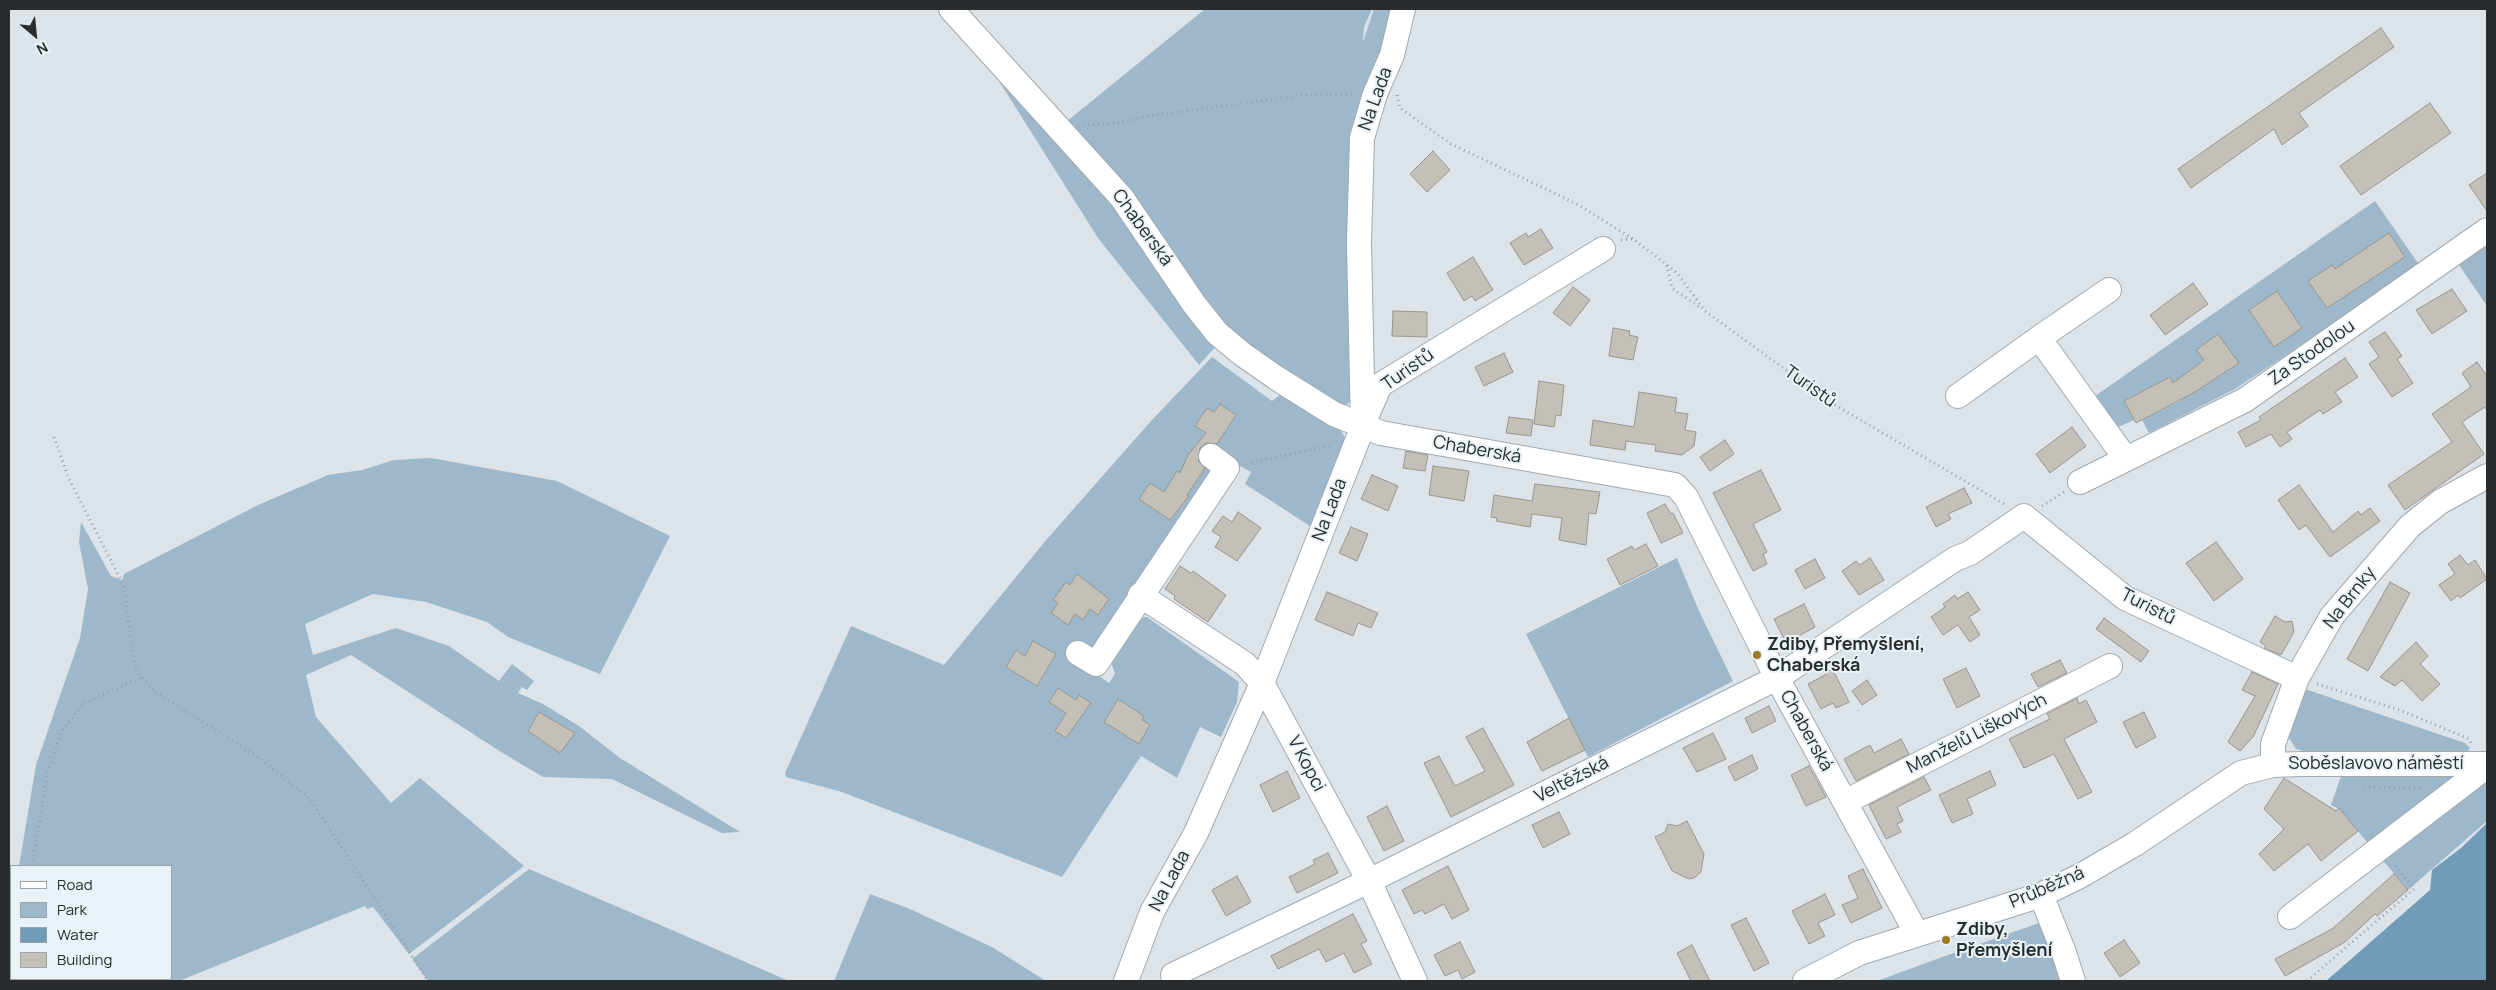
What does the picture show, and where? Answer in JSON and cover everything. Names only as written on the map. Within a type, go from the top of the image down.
[{"type":"street","name":"Chaberská","points":[[951,9],[1122,198],[1194,304],[1217,333],[1242,354],[1278,379],[1360,432],[1381,433],[1675,485],[1686,497],[1777,678],[1917,934]]},
{"type":"street","name":"Na Lada","points":[[1126,981],[1152,912],[1196,833],[1262,683],[1360,432],[1362,138],[1375,94],[1392,55],[1403,9]]},
{"type":"street","name":"Za Stodolou","points":[[2080,482],[2245,400],[2487,230]]},
{"type":"street","name":"Turistů","points":[[1360,432],[1380,385],[1603,249]]},
{"type":"street","points":[[1958,396],[2108,290]]},
{"type":"street","points":[[2039,338],[2126,459]]},
{"type":"street","points":[[1094,663],[1140,596],[1219,462]]},
{"type":"street","name":"Na Brnky","points":[[2273,765],[2273,744],[2297,678],[2332,616],[2410,526],[2440,502],[2487,476]]},
{"type":"street","name":"Turistů","points":[[2024,516],[2125,598],[2297,678]]},
{"type":"street","name":"Veltěžská","points":[[1174,976],[1369,882],[1777,678],[1955,559],[1970,553],[2024,516]]},
{"type":"street","name":"V Kopci","points":[[1140,596],[1245,664],[1262,683],[1369,882],[1415,981]]},
{"type":"street","name":"Manželů Liškových","points":[[1845,802],[2110,666]]},
{"type":"street","name":"Soběslavovo náměstí","points":[[2273,765],[2479,758],[2478,773],[2382,849],[2290,917]]},
{"type":"street","name":"Průběžná","points":[[1805,981],[1859,953],[2040,895],[2080,876],[2135,844],[2241,773],[2273,765]]},
{"type":"street","points":[[2040,895],[2063,950],[2073,981]]},
{"type":"path","name":"Turistů","points":[[1375,94],[1395,87],[1400,108],[1451,144],[1577,204],[1633,239],[1678,274],[1705,311],[1830,402],[2024,516]]},
{"type":"path","points":[[1064,135],[1081,125],[1111,124],[1228,103],[1248,104],[1302,95],[1375,94]]},
{"type":"path","points":[[1603,249],[1617,240],[1633,239]]},
{"type":"path","points":[[1667,265],[1672,288],[1705,311]]},
{"type":"path","points":[[1219,462],[1360,432]]},
{"type":"path","points":[[54,437],[69,479],[124,586],[136,669],[154,692],[255,755],[310,799],[428,981]]},
{"type":"path","points":[[32,865],[48,770],[64,729],[84,703],[142,677]]},
{"type":"path","points":[[2297,678],[2400,710],[2469,739],[2479,758]]},
{"type":"path","points":[[2359,787],[2457,789]]},
{"type":"path","points":[[2307,981],[2414,888],[2382,849]]},
{"type":"green space","points":[[1205,9],[1372,9],[1364,27],[1363,42],[1374,9],[1396,9],[1353,147],[1354,370],[1351,401],[1345,406],[1337,408],[1222,328],[1061,126]]},
{"type":"green space","points":[[999,81],[1118,210],[1216,346],[1199,365],[1098,238]]},
{"type":"green space","points":[[2375,201],[2420,266],[2235,389],[2149,433],[2142,420],[2181,400],[2170,378],[2124,401],[2134,420],[2118,427],[2095,396]]},
{"type":"green space","points":[[2487,245],[2487,306],[2459,265]]},
{"type":"green space","points":[[1212,357],[1272,401],[1286,390],[1338,426],[1343,434],[1347,442],[1316,530],[1245,484],[1251,472],[1231,461],[1213,470],[1099,646],[1073,658],[1109,683],[1115,674],[1111,661],[1138,618],[1147,617],[1239,682],[1237,702],[1221,737],[1200,727],[1177,778],[1141,756],[1062,877],[842,792],[786,777],[785,773],[851,626],[944,665],[1047,539],[1151,421]]},
{"type":"green space","points":[[431,458],[557,481],[670,536],[600,674],[508,637],[487,622],[426,602],[373,594],[305,624],[313,655],[396,628],[449,646],[499,681],[512,664],[534,681],[527,690],[522,687],[518,693],[543,704],[579,726],[620,758],[740,832],[722,833],[612,779],[543,777],[351,655],[306,675],[316,717],[391,803],[420,778],[524,866],[409,954],[373,907],[367,909],[365,906],[179,981],[9,981],[10,902],[10,980],[172,980],[172,865],[19,865],[36,765],[80,638],[88,589],[79,542],[81,522],[111,576],[122,580],[124,574],[258,505],[328,475],[362,470],[394,460]]},
{"type":"green space","points":[[1677,558],[1699,611],[1733,681],[1588,757],[1526,634]]},
{"type":"green space","points":[[2308,690],[2465,743],[2470,748],[2466,754],[2487,767],[2487,821],[2408,890],[2339,809],[2331,805],[2342,773],[2310,753],[2296,749],[2287,735],[2299,693]]},
{"type":"green space","points":[[529,869],[789,981],[428,981],[412,959]]},
{"type":"green space","points":[[870,894],[910,909],[992,947],[1046,981],[834,981]]},
{"type":"green space","points":[[2042,922],[2064,981],[1877,981],[1934,960]]},
{"type":"water","points":[[2487,823],[2487,981],[2326,981],[2430,890],[2432,870],[2461,848]]},
{"type":"building","points":[[2381,28],[2394,47],[2299,113],[2308,126],[2282,145],[2274,129],[2191,188],[2178,169]]},
{"type":"building","points":[[2430,103],[2451,133],[2361,195],[2340,166]]},
{"type":"building","points":[[1433,151],[1450,170],[1427,192],[1410,174]]},
{"type":"building","points":[[2487,173],[2487,211],[2469,185]]},
{"type":"building","points":[[1541,229],[1553,248],[1524,265],[1510,243],[1526,233],[1528,237]]},
{"type":"building","points":[[2389,233],[2405,257],[2327,308],[2308,281],[2332,265],[2335,269]]},
{"type":"building","points":[[1473,257],[1493,290],[1475,301],[1472,296],[1464,301],[1447,273]]},
{"type":"building","points":[[2193,283],[2208,304],[2165,335],[2150,315]]},
{"type":"building","points":[[1573,287],[1590,300],[1570,326],[1553,313]]},
{"type":"building","points":[[2452,289],[2467,311],[2432,334],[2416,310]]},
{"type":"building","points":[[2277,291],[2302,328],[2274,347],[2249,310]]},
{"type":"building","points":[[1393,311],[1427,312],[1427,337],[1392,336]]},
{"type":"building","points":[[1613,328],[1630,331],[1629,335],[1638,337],[1633,360],[1609,356]]},
{"type":"building","points":[[2385,332],[2402,356],[2397,359],[2413,383],[2392,397],[2369,364],[2379,357],[2369,342]]},
{"type":"building","points":[[2218,334],[2239,363],[2195,392],[2136,423],[2124,401],[2170,377],[2173,383],[2204,360],[2196,350]]},
{"type":"building","points":[[1504,353],[1513,372],[1484,386],[1475,367]]},
{"type":"building","points":[[2345,358],[2358,377],[2335,392],[2342,402],[2323,414],[2320,410],[2287,432],[2292,439],[2280,447],[2271,434],[2246,447],[2238,432],[2261,420],[2259,417]]},
{"type":"building","points":[[2477,362],[2487,376],[2487,411],[2485,407],[2462,422],[2484,454],[2405,510],[2388,485],[2452,442],[2432,414],[2471,387],[2462,373]]},
{"type":"building","points":[[1539,381],[1564,385],[1561,416],[1556,415],[1554,427],[1534,424]]},
{"type":"building","points":[[1639,392],[1677,398],[1675,412],[1688,414],[1685,430],[1696,432],[1694,446],[1682,455],[1655,451],[1656,445],[1626,441],[1625,450],[1590,445],[1593,420],[1634,427]]},
{"type":"building","points":[[1220,404],[1236,415],[1217,444],[1206,443],[1200,448],[1198,461],[1205,468],[1187,495],[1189,496],[1170,520],[1139,499],[1150,483],[1164,492],[1177,471],[1180,473],[1188,455],[1206,433],[1195,426],[1207,408],[1214,412]]},
{"type":"building","points":[[1509,417],[1533,420],[1531,436],[1506,433]]},
{"type":"building","points":[[2072,427],[2086,446],[2050,473],[2036,454]]},
{"type":"building","points":[[1725,440],[1734,454],[1710,471],[1700,457]]},
{"type":"building","points":[[1406,451],[1428,455],[1425,471],[1403,468]]},
{"type":"building","points":[[1433,466],[1469,471],[1464,501],[1429,495]]},
{"type":"building","points":[[1761,470],[1781,510],[1753,524],[1767,552],[1763,554],[1767,564],[1753,571],[1713,493]]},
{"type":"building","points":[[1372,475],[1398,486],[1388,511],[1361,499]]},
{"type":"building","points":[[1535,484],[1600,492],[1596,514],[1589,513],[1586,545],[1559,540],[1562,518],[1532,514],[1530,527],[1496,521],[1497,518],[1491,517],[1494,495],[1532,501]]},
{"type":"building","points":[[2299,485],[2333,532],[2358,511],[2361,515],[2370,508],[2380,521],[2330,557],[2306,525],[2299,530],[2278,500]]},
{"type":"building","points":[[1964,488],[1972,503],[1948,514],[1951,519],[1936,527],[1926,507]]},
{"type":"building","points":[[1665,504],[1671,514],[1673,513],[1683,533],[1661,543],[1647,513]]},
{"type":"building","points":[[1238,512],[1261,528],[1237,561],[1215,547],[1221,537],[1212,531],[1223,516],[1232,522]]},
{"type":"building","points":[[1351,527],[1368,534],[1357,561],[1339,553]]},
{"type":"building","points":[[2216,542],[2243,579],[2214,601],[2186,563]]},
{"type":"building","points":[[1646,544],[1658,566],[1620,585],[1607,559],[1632,546],[1634,550]]},
{"type":"building","points":[[2460,555],[2468,565],[2475,560],[2487,579],[2460,598],[2458,595],[2451,601],[2439,585],[2455,574],[2448,564]]},
{"type":"building","points":[[1870,558],[1884,580],[1859,595],[1842,571],[1856,561],[1860,565]]},
{"type":"building","points":[[1815,559],[1825,578],[1805,589],[1795,570]]},
{"type":"building","points":[[1180,566],[1191,573],[1193,571],[1226,595],[1208,622],[1174,599],[1175,596],[1165,589]]},
{"type":"building","points":[[1077,574],[1109,599],[1098,615],[1090,609],[1083,620],[1075,614],[1068,625],[1051,613],[1058,603],[1053,600],[1066,582],[1070,585]]},
{"type":"building","points":[[2390,582],[2410,593],[2368,671],[2347,659]]},
{"type":"building","points":[[1327,592],[1378,613],[1371,628],[1358,623],[1353,636],[1315,620]]},
{"type":"building","points":[[1968,592],[1980,610],[1969,617],[1980,635],[1970,642],[1958,625],[1943,635],[1931,617],[1945,607],[1943,604],[1955,595],[1957,599]]},
{"type":"building","points":[[1804,604],[1815,627],[1786,643],[1774,619]]},
{"type":"building","points":[[2275,616],[2285,622],[2292,621],[2294,632],[2281,655],[2264,648],[2266,646],[2260,642]]},
{"type":"building","points":[[2104,618],[2149,651],[2141,662],[2096,629]]},
{"type":"building","points":[[1033,641],[1056,654],[1037,686],[1006,667],[1016,650],[1025,656]]},
{"type":"building","points":[[2416,642],[2428,656],[2420,664],[2440,684],[2422,701],[2402,680],[2395,686],[2380,677]]},
{"type":"building","points":[[2060,660],[2067,673],[2038,687],[2031,674]]},
{"type":"building","points":[[1832,668],[1849,702],[1836,708],[1833,703],[1821,709],[1808,684],[1825,675]]},
{"type":"building","points":[[1966,668],[1980,696],[1957,708],[1943,679]]},
{"type":"building","points":[[2252,672],[2278,684],[2253,737],[2240,751],[2228,742],[2255,696],[2242,690]]},
{"type":"building","points":[[1867,680],[1877,695],[1862,705],[1852,691]]},
{"type":"building","points":[[1058,688],[1076,700],[1079,695],[1091,703],[1066,738],[1055,731],[1066,713],[1049,702]]},
{"type":"building","points":[[2077,698],[2079,704],[2086,700],[2097,722],[2064,739],[2092,792],[2078,799],[2054,754],[2024,768],[2009,739],[2050,719],[2047,714]]},
{"type":"building","points":[[1118,699],[1144,716],[1142,720],[1150,725],[1139,744],[1104,722]]},
{"type":"building","points":[[1769,706],[1776,721],[1752,733],[1745,718]]},
{"type":"building","points":[[539,712],[575,733],[560,753],[528,731]]},
{"type":"building","points":[[2144,712],[2156,737],[2136,748],[2123,722]]},
{"type":"building","points":[[1569,718],[1585,750],[1542,771],[1527,742]]},
{"type":"building","points":[[1483,728],[1514,785],[1451,817],[1424,763],[1439,756],[1455,786],[1485,771],[1466,737]]},
{"type":"building","points":[[1713,733],[1726,759],[1697,772],[1683,748]]},
{"type":"building","points":[[1901,739],[1909,754],[1856,781],[1844,759],[1870,745],[1874,753]]},
{"type":"building","points":[[1752,755],[1758,769],[1735,781],[1728,767]]},
{"type":"building","points":[[1809,766],[1826,797],[1806,806],[1791,775]]},
{"type":"building","points":[[1287,771],[1300,798],[1273,812],[1260,785]]},
{"type":"building","points":[[1990,771],[1996,785],[1967,799],[1973,814],[1952,823],[1939,795]]},
{"type":"building","points":[[1924,777],[1931,790],[1897,807],[1903,821],[1897,824],[1901,832],[1886,839],[1869,805]]},
{"type":"building","points":[[2284,778],[2336,811],[2339,808],[2358,831],[2321,861],[2308,844],[2274,871],[2259,854],[2284,829],[2264,809]]},
{"type":"building","points":[[1387,806],[1404,841],[1384,851],[1367,817]]},
{"type":"building","points":[[1559,812],[1570,834],[1543,848],[1532,825]]},
{"type":"building","points":[[1687,821],[1704,854],[1701,872],[1694,878],[1689,879],[1672,871],[1655,837],[1665,832],[1668,824],[1677,826]]},
{"type":"building","points":[[1328,853],[1338,873],[1297,893],[1289,877],[1315,864],[1313,860]]},
{"type":"building","points":[[1448,866],[1469,910],[1452,919],[1444,904],[1425,914],[1422,910],[1414,914],[1402,890]]},
{"type":"building","points":[[1863,869],[1882,908],[1851,923],[1842,905],[1858,898],[1848,876]]},
{"type":"building","points":[[2394,874],[2408,890],[2377,916],[2375,914],[2345,942],[2285,976],[2275,959],[2332,929]]},
{"type":"building","points":[[1237,876],[1251,902],[1226,916],[1212,890]]},
{"type":"building","points":[[1825,894],[1835,915],[1818,923],[1825,936],[1809,944],[1792,911]]},
{"type":"building","points":[[1353,914],[1367,941],[1361,944],[1372,964],[1354,973],[1344,953],[1326,962],[1319,949],[1278,969],[1271,956]]},
{"type":"building","points":[[1746,918],[1769,963],[1754,971],[1731,925]]},
{"type":"building","points":[[2124,940],[2140,963],[2120,977],[2104,953]]},
{"type":"building","points":[[1460,942],[1475,972],[1462,979],[1458,970],[1445,976],[1434,955]]},
{"type":"building","points":[[1692,945],[1710,981],[1691,981],[1677,953]]},
{"type":"place","name":"Zdiby, Přemyšlení, Chaberská","points":[[1757,655]]},
{"type":"place","name":"Zdiby, Přemyšlení","points":[[1946,940]]}]
